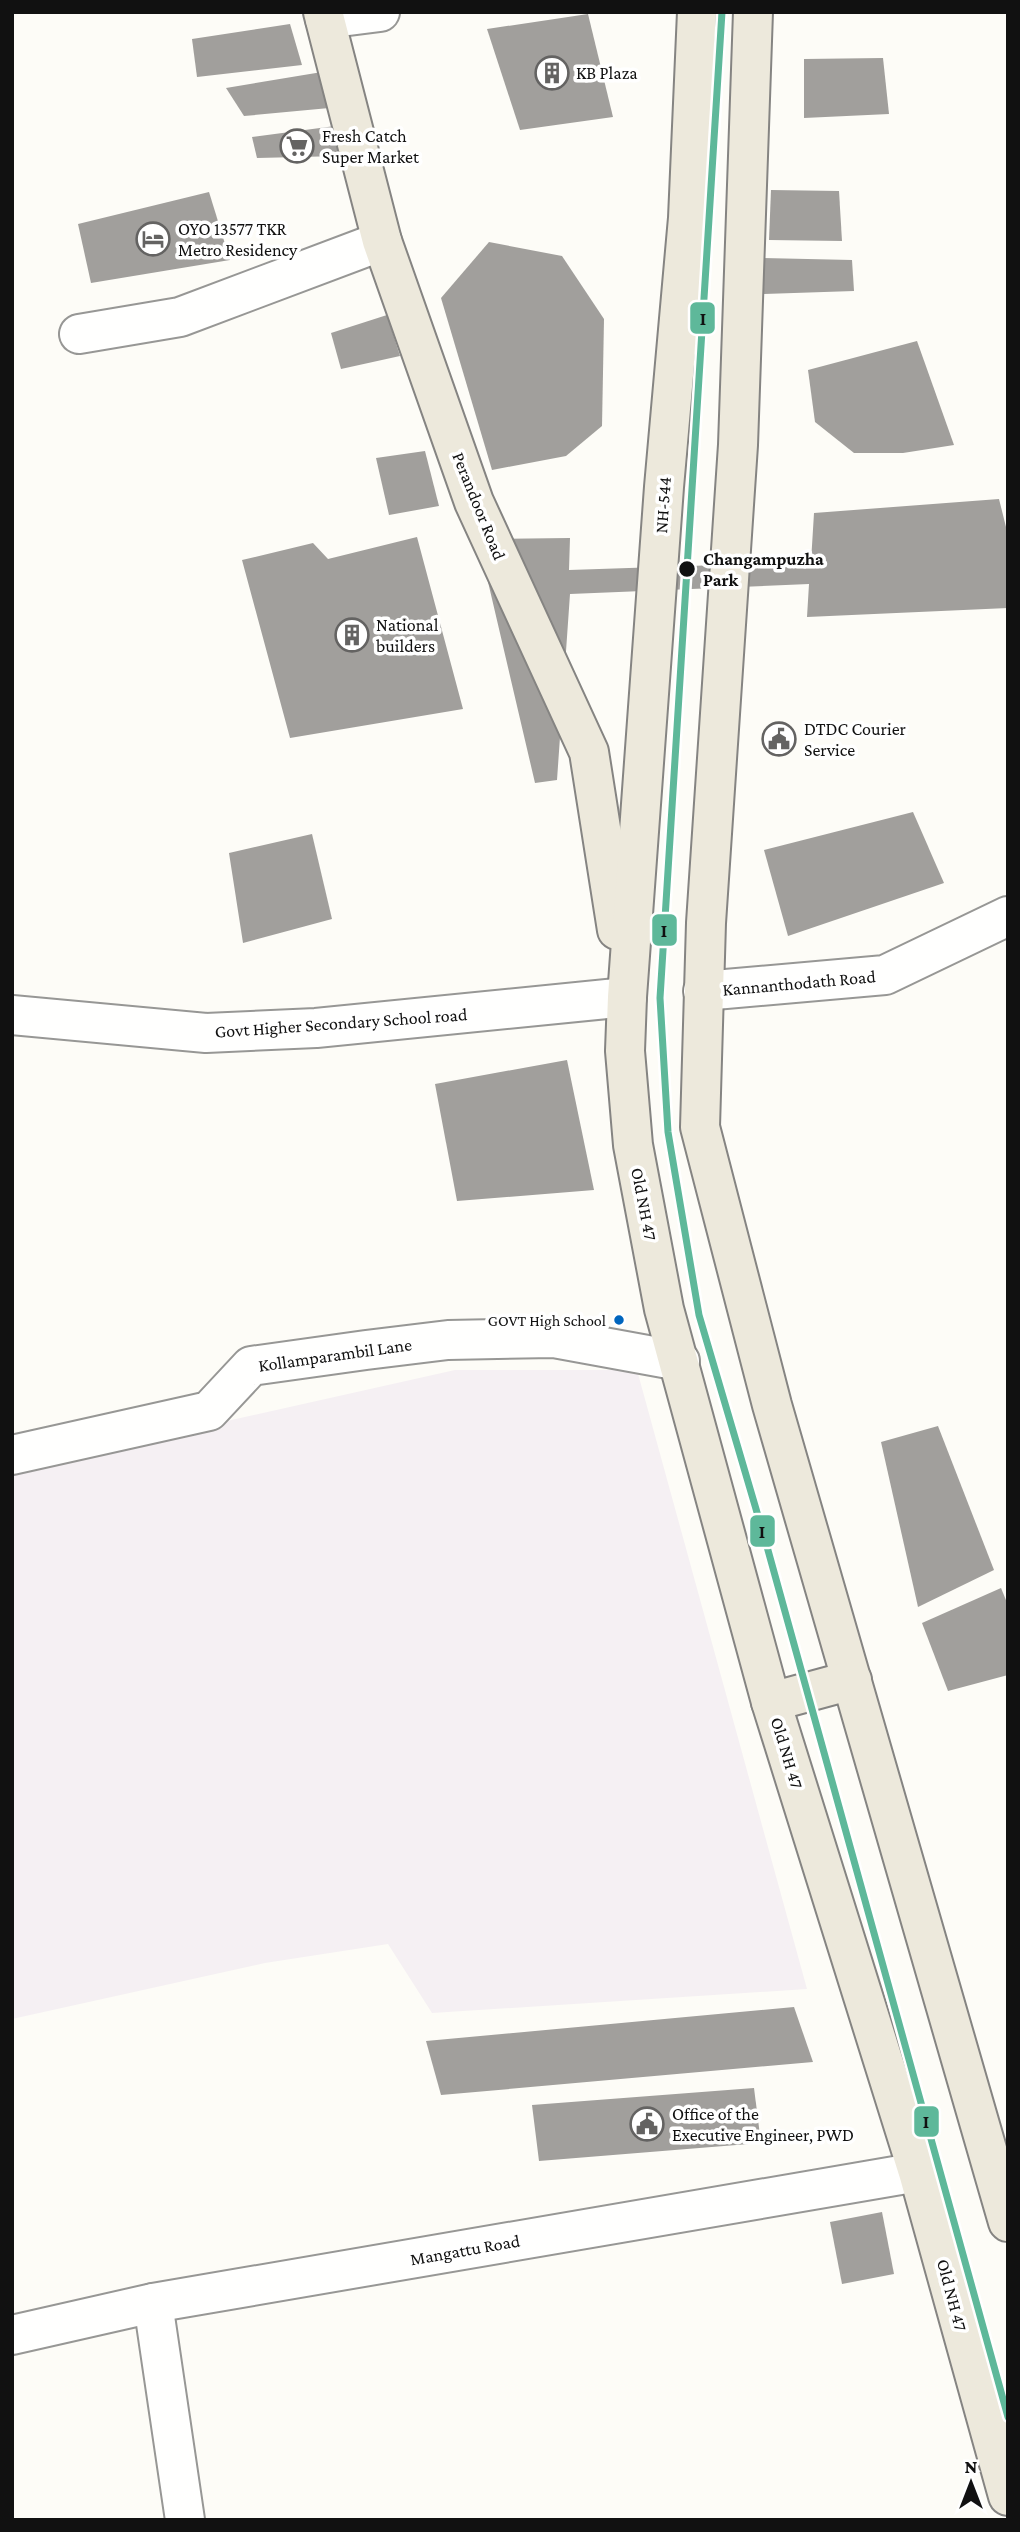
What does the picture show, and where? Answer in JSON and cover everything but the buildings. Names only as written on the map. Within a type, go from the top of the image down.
[{"type":"main road","name":"NH-544","points":[[627,997],[664,487],[688,218],[696,12]]},
{"type":"main road","points":[[753,12],[738,445],[706,923],[700,1127],[772,1405],[1008,2222]]},
{"type":"main road","name":"Perandoor Road","points":[[324,16],[382,241],[474,502],[589,752],[627,997]]},
{"type":"main road","name":"Old NH 47","points":[[627,997],[625,1051],[633,1144],[664,1309],[771,1702],[918,2172],[1008,2496]]},
{"type":"main road","points":[[771,1702],[852,1680]]},
{"type":"street","points":[[324,16],[380,12]]},
{"type":"street","points":[[79,334],[180,317],[382,241]]},
{"type":"street","name":"Kannanthodath Road","points":[[703,991],[885,975],[1008,916]]},
{"type":"street","name":"Govt Higher Secondary School road","points":[[12,1015],[206,1033],[316,1028],[627,997]]},
{"type":"street","name":"Kollamparambil Lane","points":[[12,1455],[209,1411],[251,1366],[340,1353],[448,1340],[554,1338],[680,1361]]},
{"type":"street","name":"Mangattu Road","points":[[12,2335],[153,2303],[918,2172]]},
{"type":"street","points":[[153,2303],[186,2520]]},
{"type":"shaded area","points":[[455,1370],[637,1370],[807,1989],[432,2013],[388,1944],[265,1963],[12,2019],[12,1469]]},
{"type":"transit line","name":"I","points":[[722,12],[660,998],[668,1132],[699,1315],[766,1543],[1008,2417]]},
{"type":"place","name":"KB Plaza","points":[[552,73]]},
{"type":"place","name":"Fresh Catch Super Market","points":[[297,146]]},
{"type":"place","name":"OYO 13577 TKR Metro Residency","points":[[153,239]]},
{"type":"place","name":"Changampuzha Park","points":[[687,569]]},
{"type":"place","name":"National builders","points":[[352,635]]},
{"type":"place","name":"DTDC Courier Service","points":[[779,739]]},
{"type":"place","name":"GOVT High School","points":[[619,1320]]},
{"type":"place","name":"Office of the Executive Engineer, PWD","points":[[647,2124]]}]
